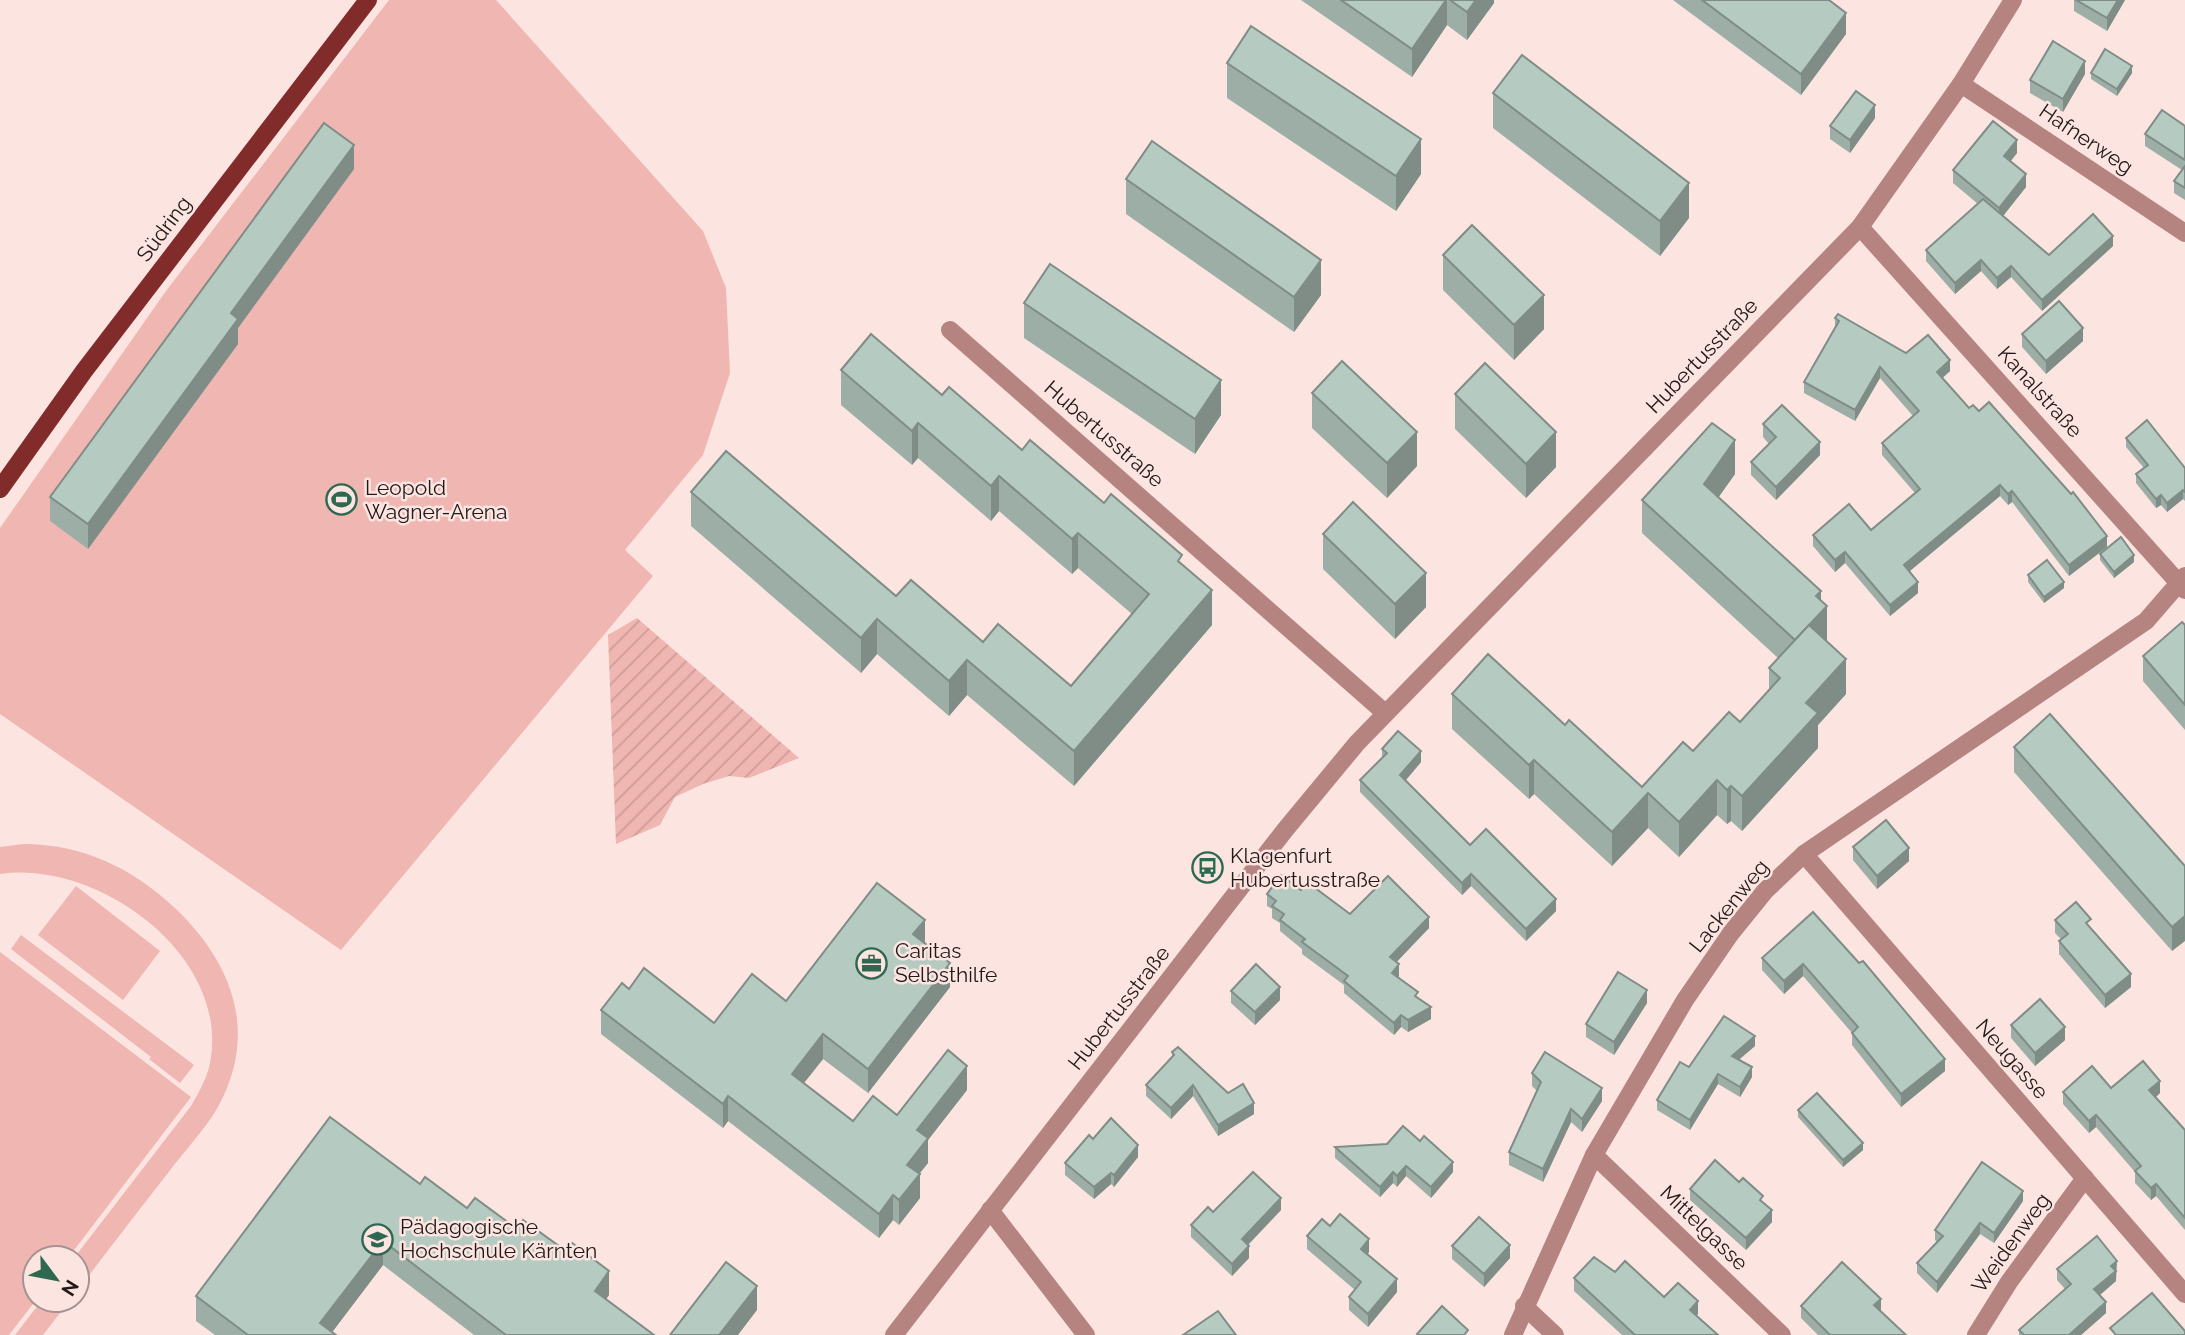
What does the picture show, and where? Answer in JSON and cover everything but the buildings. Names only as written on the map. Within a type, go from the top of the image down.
[{"type":"main road","name":"Südring","points":[[0,489],[84,371],[368,0]]},
{"type":"street","name":"Hubertusstraße","points":[[894,1335],[1285,830],[1384,712],[1860,226],[1961,84],[2013,0]]},
{"type":"street","name":"Hafnerweg","points":[[1961,84],[2185,233]]},
{"type":"street","name":"Kanalstraße","points":[[1860,226],[2183,583]]},
{"type":"street","name":"Hubertusstraße","points":[[950,330],[1384,712]]},
{"type":"street","name":"Lackenweg","points":[[1513,1335],[1594,1154],[1685,1000],[1731,933],[1765,891],[1804,854],[2147,621],[2183,583]]},
{"type":"street","name":"Neugasse","points":[[1804,854],[2185,1294]]},
{"type":"street","name":"Mittelgasse","points":[[1594,1154],[1782,1335]]},
{"type":"street","name":"Weidenweg","points":[[1976,1335],[2009,1282],[2085,1178]]},
{"type":"street","points":[[990,1210],[1086,1335]]},
{"type":"street","points":[[1524,1306],[1555,1335]]},
{"type":"shaded area","name":"Leopold Wagner-Arena","points":[[389,0],[496,0],[703,231],[726,288],[730,373],[703,455],[625,550],[653,576],[341,950],[0,714],[0,528],[166,291]]},
{"type":"shaded area","points":[[637,618],[799,758],[749,778],[729,776],[675,797],[660,825],[616,844],[608,635]]},
{"type":"shaded area","points":[[24,844],[67,849],[106,862],[143,882],[176,909],[196,930],[225,976],[233,1000],[238,1025],[237,1051],[231,1078],[219,1105],[91,1273],[91,1244],[85,1244],[191,1106],[201,1088],[211,1057],[210,1018],[198,982],[176,949],[147,921],[113,898],[76,882],[37,874],[0,874],[0,847]]},
{"type":"shaded area","points":[[76,886],[160,951],[123,1000],[38,935]]},
{"type":"shaded area","points":[[21,935],[194,1065],[180,1083],[149,1059],[151,1057],[11,949]]},
{"type":"shaded area","points":[[0,952],[191,1097],[79,1244],[21,1244],[21,1314],[25,1314],[9,1335],[0,1335]]},
{"type":"shaded area","points":[[31,1314],[59,1314],[43,1335],[15,1335]]},
{"type":"place","name":"Leopold Wagner-Arena","points":[[342,500]]},
{"type":"place","name":"Klagenfurt Hubertusstraße","points":[[1207,868]]},
{"type":"place","name":"Caritas Selbsthilfe","points":[[872,963]]},
{"type":"place","name":"Pädagogische Hochschule Kärnten","points":[[377,1239]]}]
